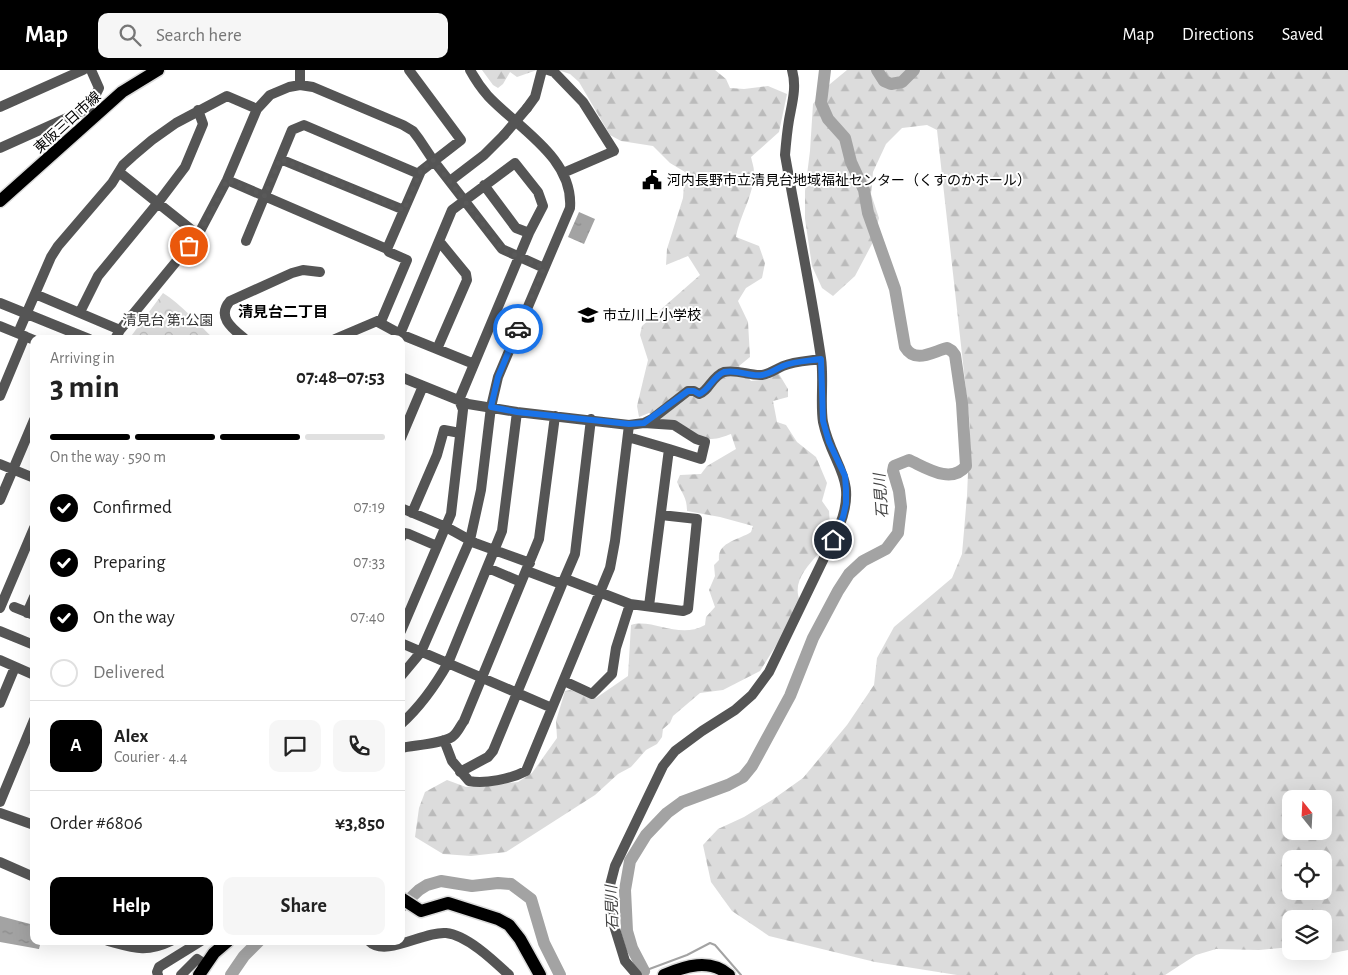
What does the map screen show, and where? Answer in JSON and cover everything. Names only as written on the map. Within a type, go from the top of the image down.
[{"type":"main road","name":"東阪三日市線","points":[[1,199],[122,92],[158,70]]},
{"type":"main road","points":[[405,900],[421,910],[448,903],[498,919],[509,925],[520,939],[540,975]]},
{"type":"main road","points":[[203,970],[214,953],[223,945]]},
{"type":"main road","points":[[664,975],[674,970],[701,964],[711,965],[729,975]]},
{"type":"street","points":[[0,107],[82,70]]},
{"type":"street","points":[[0,148],[89,108],[99,88],[91,70]]},
{"type":"street","points":[[300,70],[300,85]]},
{"type":"street","points":[[387,249],[418,174],[433,160],[461,140],[409,70]]},
{"type":"street","points":[[405,671],[421,652],[470,540],[481,490],[491,407],[501,370],[570,208],[569,194],[563,173],[556,161],[487,95],[470,70]]},
{"type":"street","points":[[450,181],[484,155],[527,108],[535,97],[542,70]]},
{"type":"street","points":[[548,70],[554,72],[583,102],[614,151],[563,173]]},
{"type":"street","points":[[637,975],[625,960],[612,919],[609,889],[615,866],[663,766],[675,751],[735,710],[752,695],[769,672],[843,517],[846,504],[845,476],[829,442],[823,421],[821,359],[785,155],[794,93],[792,70]]},
{"type":"street","points":[[35,294],[80,312],[118,334],[198,235],[227,180],[256,109],[270,95],[289,87],[300,85],[325,92],[413,131],[502,249],[544,268]]},
{"type":"street","points":[[0,396],[26,336],[26,314],[51,256],[123,165],[176,122],[227,96],[256,109]]},
{"type":"street","points":[[80,312],[98,276],[157,204],[185,166],[203,124],[198,110]]},
{"type":"street","points":[[246,240],[292,130],[304,125],[418,174]]},
{"type":"street","points":[[280,159],[404,210]]},
{"type":"street","points":[[378,322],[400,334],[452,210],[515,163],[538,192],[543,206],[529,232],[459,400],[463,410],[451,514],[405,622]]},
{"type":"street","points":[[119,172],[198,235]]},
{"type":"street","points":[[227,180],[387,249],[389,252],[407,260],[382,319],[345,335]]},
{"type":"street","points":[[484,185],[516,228],[529,232]]},
{"type":"street","points":[[437,349],[467,280],[466,274],[439,241]]},
{"type":"street","points":[[242,335],[227,322],[224,314],[226,306],[230,301],[292,273],[303,270],[320,272]]},
{"type":"street","points":[[0,303],[79,335]]},
{"type":"street","points":[[0,326],[26,336]]},
{"type":"street","points":[[405,336],[474,364]]},
{"type":"street","points":[[644,423],[688,391],[694,391],[699,394],[704,393],[714,380],[725,372],[740,372],[760,376],[794,362],[821,359]]},
{"type":"street","points":[[405,379],[468,404],[517,412],[629,424],[644,423],[674,426],[705,442],[702,459],[638,439],[628,438]]},
{"type":"street","points":[[405,429],[423,386]]},
{"type":"street","points":[[405,720],[426,698],[448,663],[502,531],[517,412]]},
{"type":"street","points":[[405,747],[452,737],[457,732],[482,678],[539,539],[555,416]]},
{"type":"street","points":[[460,772],[488,758],[492,751],[575,554],[591,419]]},
{"type":"street","points":[[444,740],[452,761],[469,781],[480,783],[526,771],[610,568],[629,424]]},
{"type":"street","points":[[0,500],[30,430]]},
{"type":"street","points":[[412,513],[437,454],[444,430],[460,433]]},
{"type":"street","points":[[649,606],[669,449]]},
{"type":"street","points":[[0,464],[30,476]]},
{"type":"street","points":[[405,510],[495,550],[556,582],[568,580],[630,604],[683,611],[688,609],[697,519],[661,515]]},
{"type":"street","points":[[405,533],[437,546]]},
{"type":"street","points":[[0,608],[4,589],[30,536]]},
{"type":"street","points":[[488,568],[521,582]]},
{"type":"street","points":[[564,681],[592,694],[612,674],[616,648],[630,604]]},
{"type":"street","points":[[14,607],[30,614]]},
{"type":"street","points":[[0,631],[30,643]]},
{"type":"street","points":[[405,645],[552,708]]},
{"type":"street","points":[[0,660],[30,673]]},
{"type":"street","points":[[0,703],[15,667]]},
{"type":"street","points":[[0,802],[30,730]]},
{"type":"street","points":[[0,813],[30,822]]},
{"type":"street","points":[[0,862],[30,875]]},
{"type":"street","points":[[405,942],[433,934],[447,933],[466,940],[509,975]]},
{"type":"street","points":[[122,945],[136,949],[150,949],[160,945]]},
{"type":"street","points":[[158,975],[159,967],[195,945]]},
{"type":"street","points":[[374,945],[381,948],[397,945]]},
{"type":"street","points":[[181,975],[197,959],[203,970]]},
{"type":"green space","points":[[482,70],[537,70],[517,77],[510,72],[503,84],[498,88],[493,85]]},
{"type":"green space","points":[[558,70],[715,70],[726,79],[730,88],[744,89],[768,86],[787,94],[779,132],[751,157],[754,170],[752,189],[736,237],[759,246],[765,263],[762,278],[746,288],[738,301],[748,322],[750,357],[739,366],[751,381],[769,379],[774,374],[779,374],[788,389],[788,397],[773,401],[777,422],[786,425],[797,442],[816,457],[827,483],[822,501],[829,511],[830,526],[819,536],[816,544],[818,554],[805,570],[799,582],[798,594],[800,601],[794,617],[760,671],[723,690],[700,693],[673,716],[670,723],[663,729],[662,737],[657,744],[646,750],[631,767],[618,774],[595,795],[506,852],[471,856],[443,854],[415,837],[419,808],[425,792],[447,780],[466,787],[518,782],[532,773],[557,738],[556,721],[565,691],[570,690],[596,698],[628,676],[631,625],[648,624],[676,630],[686,630],[705,625],[706,617],[715,607],[709,590],[715,576],[714,565],[719,560],[721,549],[730,542],[751,532],[753,526],[687,511],[685,499],[677,482],[680,475],[701,474],[707,466],[736,449],[731,434],[712,439],[706,438],[680,429],[649,413],[639,417],[637,406],[648,360],[640,335],[642,326],[700,275],[688,256],[666,265],[667,249],[683,198],[685,172],[670,163],[653,146],[621,141],[610,135],[579,82],[570,74]]},
{"type":"green space","points":[[847,70],[1348,70],[1348,950],[1332,953],[1332,910],[1282,910],[1282,948],[1259,950],[1216,949],[1196,955],[1165,975],[957,975],[875,962],[769,936],[732,911],[711,882],[703,845],[718,829],[744,817],[803,778],[847,725],[874,685],[877,658],[894,627],[952,578],[962,554],[970,426],[937,130],[927,125],[902,128],[886,144],[873,172],[871,194],[879,218],[873,242],[855,276],[833,296],[822,288],[812,266],[805,219],[805,191],[813,104],[824,89]]},
{"type":"green space","name":"清見台 第1公園","points":[[163,293],[183,308],[210,335],[132,335]]},
{"type":"water","points":[[579,212],[595,219],[584,244],[568,237]]},
{"type":"water","points":[[0,916],[30,924],[30,945],[40,945],[39,949],[0,942]]},
{"type":"waterway","name":"石見川","points":[[639,975],[644,971],[632,948],[627,931],[625,890],[630,861],[646,835],[667,813],[682,802],[728,785],[743,777],[752,766],[790,696],[813,638],[838,591],[849,574],[863,561],[886,549],[898,533],[901,507],[899,491],[893,471],[894,466],[909,460],[930,470],[946,474],[953,474],[966,466],[962,403],[955,355],[947,348],[919,356],[909,352],[905,347],[895,289],[868,213],[864,190],[851,162],[845,138],[828,119],[821,103],[825,70]]},
{"type":"waterway","name":"石見川","points":[[877,70],[884,81],[891,84],[902,82],[914,70]]},
{"type":"waterway","name":"石見川","points":[[405,903],[427,885],[441,881],[472,886],[498,883],[511,884],[531,899],[544,943],[560,975]]},
{"type":"waterway","points":[[644,971],[687,955],[710,943],[715,945],[741,975]]},
{"type":"waterway","name":"石見川","points":[[231,975],[244,956],[255,945]]},
{"type":"way so far","points":[[189,246],[209,217],[227,180],[265,196],[280,159],[404,210],[418,174],[433,160],[502,249],[544,268],[518,329]]},
{"type":"place","name":"河内長野市立清見台地域福祉センター（くすのかホール）","points":[[652,180]]},
{"type":"place","name":"市立川上小学校","points":[[588,315]]},
{"type":"district","name":"清見台二丁目","points":[[283,312]]},
{"type":"route","points":[[518,329],[498,377],[491,407],[517,412],[629,424],[644,423],[652,419],[688,391],[694,391],[699,394],[704,393],[707,387],[719,375],[725,372],[740,372],[760,376],[794,362],[821,359],[823,421],[829,442],[845,476],[846,489],[846,504],[843,517],[833,540]]}]
